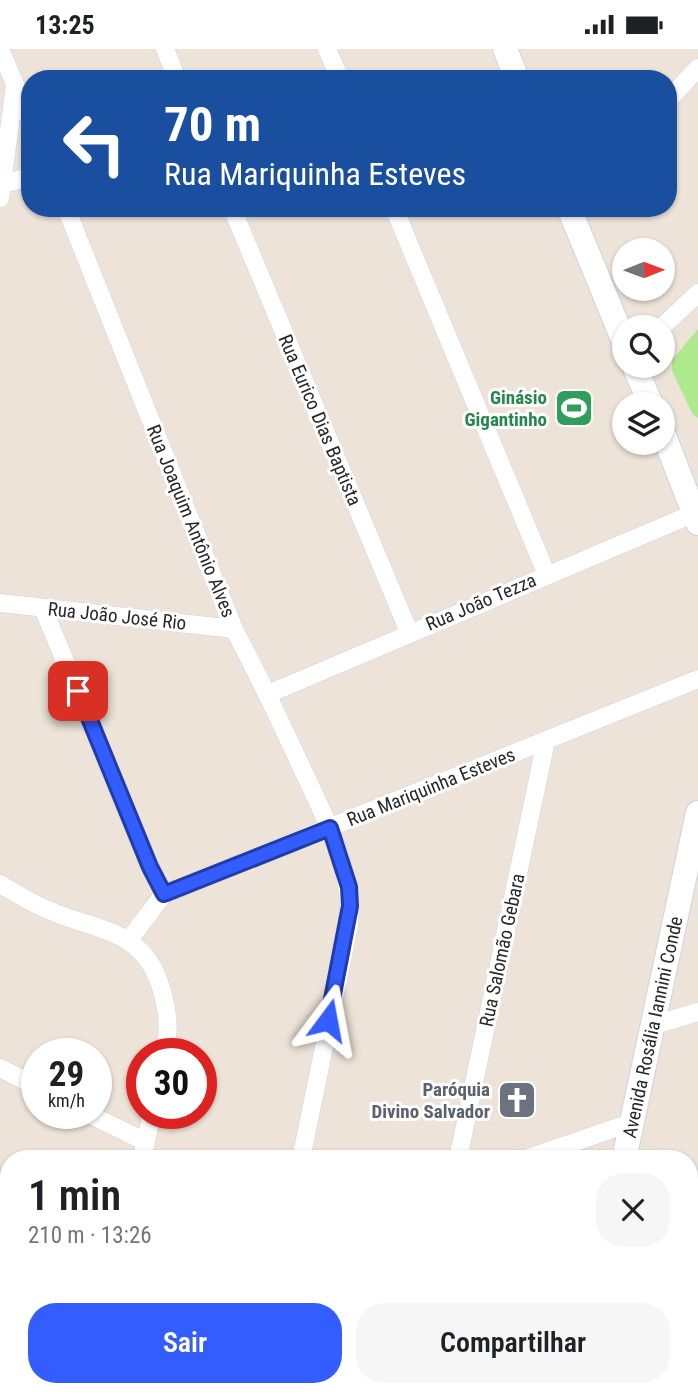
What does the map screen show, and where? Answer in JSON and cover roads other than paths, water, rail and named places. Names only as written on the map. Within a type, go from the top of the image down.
[{"type":"street","points":[[0,49],[21,99]]},
{"type":"street","points":[[165,49],[173,70]]},
{"type":"street","points":[[327,49],[336,70]]},
{"type":"street","points":[[508,51],[514,70]]},
{"type":"street","points":[[677,90],[698,68]]},
{"type":"street","points":[[1,191],[15,85]]},
{"type":"street","points":[[1,191],[21,181]]},
{"type":"street","name":"Rua Joaquim Antônio Alves","points":[[70,217],[234,629],[268,694],[330,828],[349,887],[349,926],[302,1150]]},
{"type":"street","name":"Rua Eurico Dias Baptista","points":[[236,217],[409,632]]},
{"type":"street","points":[[398,217],[547,575]]},
{"type":"street","points":[[573,217],[613,315]]},
{"type":"street","points":[[675,315],[698,293]]},
{"type":"street","points":[[675,452],[692,478],[697,518]]},
{"type":"street","name":"Rua João Tezza","points":[[268,694],[547,575],[697,518]]},
{"type":"street","name":"Rua João José Rio","points":[[0,603],[234,629]]},
{"type":"street","points":[[43,608],[150,867],[164,894],[128,941]]},
{"type":"street","name":"Rua Mariquinha Esteves","points":[[164,894],[698,679]]},
{"type":"street","name":"Rua Salomão Gebara","points":[[460,1150],[546,741]]},
{"type":"street","name":"Avenida Rosália Iannini Conde","points":[[626,1150],[651,1026],[692,864],[698,813]]},
{"type":"street","points":[[0,884],[49,911],[128,941],[143,954],[155,972],[163,997],[168,1019],[166,1038]]},
{"type":"street","points":[[651,1026],[698,1012]]},
{"type":"street","points":[[0,1068],[21,1079]]},
{"type":"street","points":[[551,1150],[633,1122]]},
{"type":"street","points":[[112,1129],[144,1150],[149,1129]]},
{"type":"place","name":"Ginásio Gigantinho","points":[[574,408]]},
{"type":"place","name":"Paróquia Divino Salvador","points":[[517,1100]]}]
